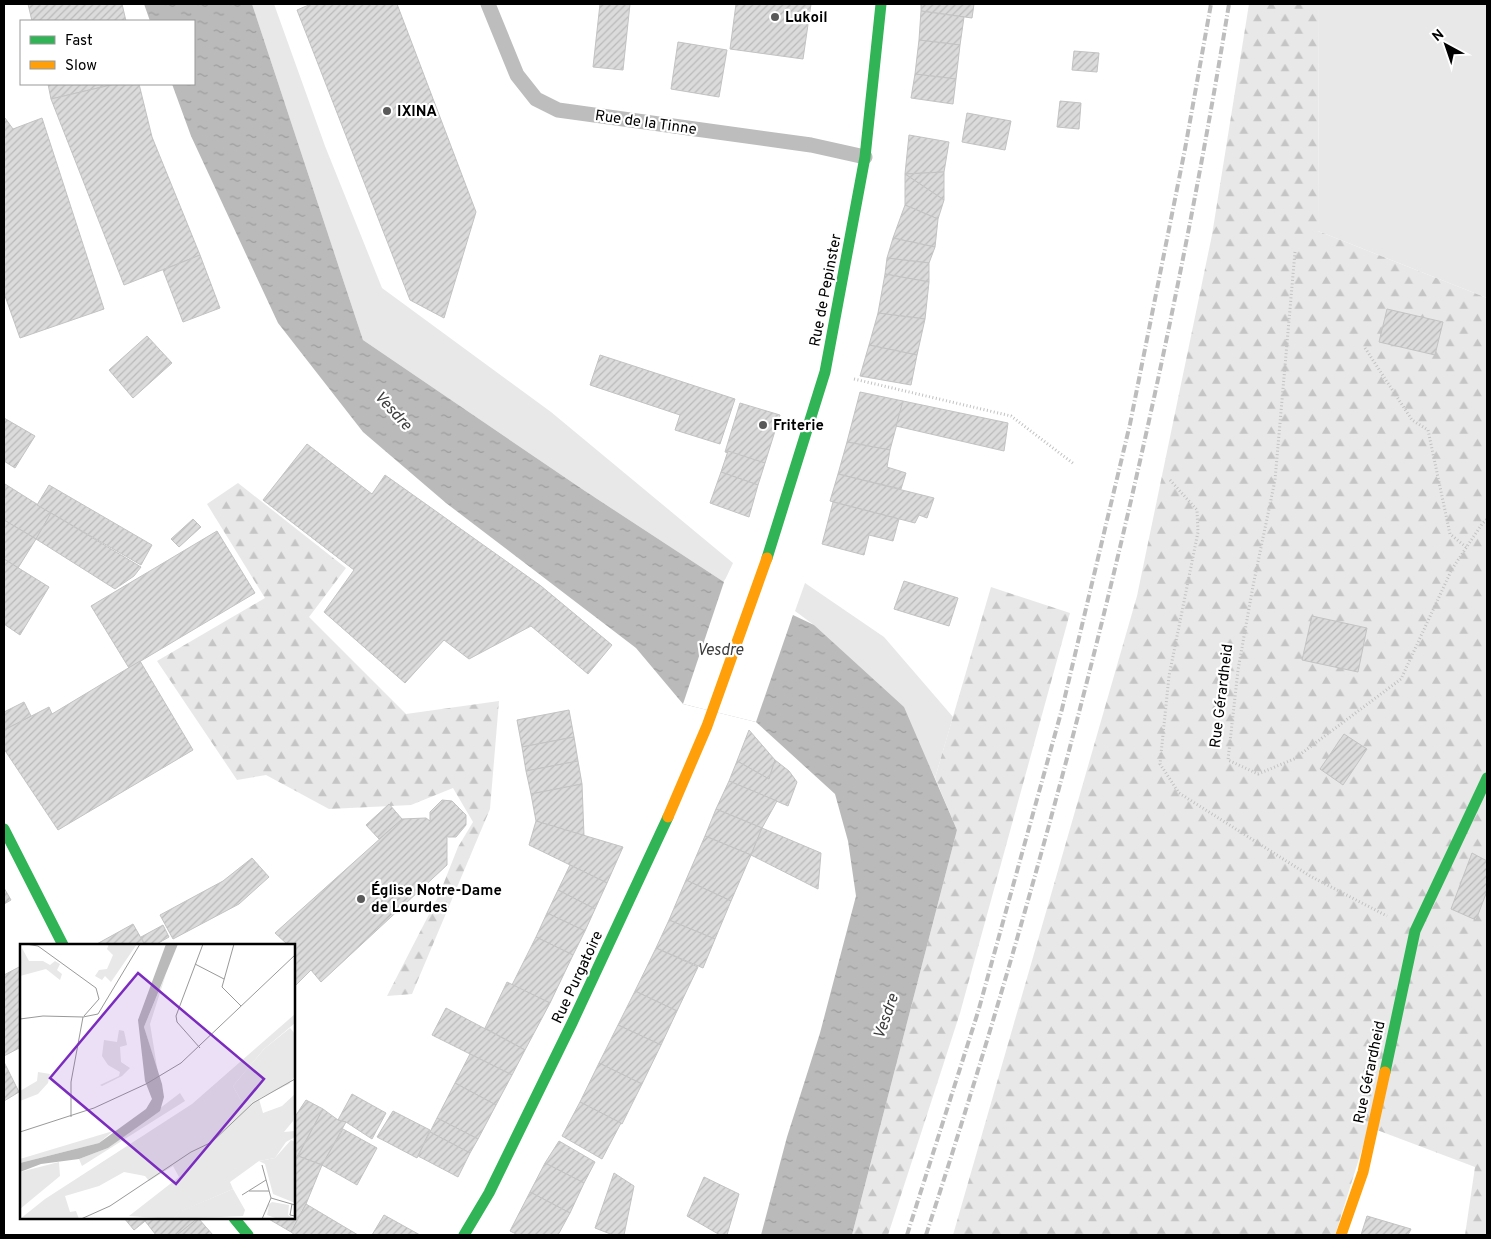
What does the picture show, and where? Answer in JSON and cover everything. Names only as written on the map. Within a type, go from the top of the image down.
[{"type":"main road","name":"Rue de Pepinster","points":[[762,574],[825,372],[848,257],[865,156],[881,4]]},
{"type":"main road","name":"Rue Purgatoire","points":[[464,1235],[489,1192],[572,1023],[668,817],[707,726],[762,574]]},
{"type":"main road","name":"Rue Gérardheid","points":[[1341,1235],[1363,1172],[1415,931],[1487,778]]},
{"type":"main road","points":[[4,829],[62,944]]},
{"type":"main road","points":[[235,1219],[248,1235]]},
{"type":"lane","name":"Rue de la Tinne","points":[[488,4],[517,76],[536,99],[558,110],[811,145],[865,156]]},
{"type":"path","name":"Rue Gérardheid","points":[[1295,252],[1275,480],[1238,670],[1228,760],[1258,774],[1294,759],[1401,679],[1452,569],[1487,519]]},
{"type":"path","points":[[1365,348],[1412,420],[1428,430],[1450,534],[1466,547]]},
{"type":"path","points":[[825,372],[1012,416],[1074,464]]},
{"type":"path","points":[[1170,480],[1197,510],[1198,532],[1169,676],[1160,764],[1179,793],[1310,876],[1415,931]]},
{"type":"green space","points":[[252,4],[274,4],[325,146],[382,288],[551,412],[733,563],[724,582],[585,491],[363,340]]},
{"type":"green space","points":[[1249,4],[1319,4],[1318,231],[1487,298],[1487,1235],[1465,1235],[1475,1167],[1369,1127],[1335,1235],[953,1235],[1137,596],[1212,235]]},
{"type":"green space","points":[[1319,4],[1487,4],[1487,298],[1318,231]]},
{"type":"green space","points":[[238,483],[346,568],[309,617],[406,714],[499,701],[490,809],[412,994],[387,996],[439,895],[458,847],[473,822],[453,788],[411,805],[329,809],[266,775],[237,780],[157,661],[265,598],[207,504]]},
{"type":"green space","points":[[805,583],[884,637],[953,717],[935,778],[921,749],[814,625],[795,611]]},
{"type":"green space","points":[[991,587],[1070,613],[960,1013],[888,1235],[852,1235],[957,830],[935,778]]},
{"type":"water","name":"Vesdre","points":[[144,4],[252,4],[363,340],[585,491],[724,582],[814,625],[904,707],[957,830],[852,1235],[761,1235],[787,1137],[820,1033],[856,896],[848,841],[835,794],[756,722],[683,704],[636,648],[446,503],[363,432],[278,323],[191,136],[172,85],[195,85],[195,20],[150,20]]},
{"type":"pier","points":[[725,579],[794,612],[756,722],[683,704]]},
{"type":"building","points":[[28,4],[122,4],[126,20],[32,20]]},
{"type":"building","name":"IXINA","points":[[311,4],[397,4],[476,212],[444,318],[410,300],[297,10]]},
{"type":"building","points":[[600,4],[630,4],[623,70],[593,67]]},
{"type":"building","points":[[736,4],[811,4],[803,59],[730,49]]},
{"type":"building","points":[[921,4],[974,4],[972,18],[921,11]]},
{"type":"building","points":[[921,11],[964,17],[960,45],[919,40]]},
{"type":"building","points":[[919,40],[960,45],[956,79],[915,74]]},
{"type":"building","points":[[678,42],[727,50],[719,97],[671,89]]},
{"type":"building","points":[[1074,51],[1099,53],[1097,72],[1072,70]]},
{"type":"building","points":[[915,74],[956,79],[953,104],[911,98]]},
{"type":"building","points":[[48,85],[111,85],[51,99]]},
{"type":"building","points":[[111,85],[139,85],[152,137],[200,255],[124,285],[51,99]]},
{"type":"building","points":[[1060,101],[1081,103],[1079,129],[1057,127]]},
{"type":"building","points":[[967,113],[1011,121],[1005,150],[962,142]]},
{"type":"building","points":[[4,118],[13,129],[42,118],[104,309],[20,338],[4,293]]},
{"type":"building","points":[[909,135],[949,142],[944,172],[905,174]]},
{"type":"building","points":[[944,172],[944,200],[905,174]]},
{"type":"building","points":[[905,174],[944,200],[938,219],[905,205]]},
{"type":"building","points":[[905,205],[938,219],[935,247],[893,238]]},
{"type":"building","points":[[893,238],[935,247],[929,263],[887,258]]},
{"type":"building","points":[[200,255],[220,308],[183,322],[163,270]]},
{"type":"building","points":[[887,258],[929,263],[929,282],[885,274]]},
{"type":"building","points":[[885,274],[929,282],[925,319],[878,313]]},
{"type":"building","points":[[1387,309],[1443,322],[1435,355],[1379,342]]},
{"type":"building","points":[[878,313],[925,319],[917,355],[869,345]]},
{"type":"building","points":[[147,336],[172,363],[133,398],[109,370]]},
{"type":"building","points":[[869,345],[917,355],[911,385],[860,376]]},
{"type":"building","points":[[600,355],[735,399],[720,444],[675,430],[680,415],[590,385]]},
{"type":"building","points":[[860,392],[903,401],[890,450],[847,442]]},
{"type":"building","points":[[903,401],[1008,423],[1004,451],[896,426]]},
{"type":"building","points":[[740,403],[780,415],[765,463],[725,452]]},
{"type":"building","points":[[4,418],[35,436],[15,468],[4,461]]},
{"type":"building","points":[[847,442],[890,450],[887,467],[906,473],[901,489],[838,474]]},
{"type":"building","points":[[307,444],[372,494],[385,475],[541,586],[612,645],[588,674],[531,626],[469,659],[444,640],[405,683],[324,612],[354,570],[263,500]]},
{"type":"building","points":[[728,451],[765,463],[758,485],[721,472]]},
{"type":"building","points":[[721,472],[758,485],[749,517],[710,503]]},
{"type":"building","points":[[838,474],[934,498],[927,518],[919,515],[915,523],[830,501]]},
{"type":"building","points":[[5,484],[51,513],[36,539],[4,520]]},
{"type":"building","points":[[49,485],[152,545],[141,565],[37,505]]},
{"type":"building","points":[[833,502],[899,519],[893,541],[869,535],[864,555],[822,544]]},
{"type":"building","points":[[51,513],[141,567],[134,576],[115,589],[36,539]]},
{"type":"building","points":[[193,519],[201,527],[179,547],[171,539]]},
{"type":"building","points":[[4,520],[36,539],[18,568],[4,559]]},
{"type":"building","points":[[217,531],[255,593],[129,668],[91,606]]},
{"type":"building","points":[[4,559],[49,587],[20,635],[4,624]]},
{"type":"building","points":[[904,581],[958,598],[949,626],[894,609]]},
{"type":"building","points":[[1312,616],[1367,628],[1358,672],[1302,660]]},
{"type":"building","points":[[140,661],[193,750],[58,830],[4,749],[4,730],[49,707],[52,714]]},
{"type":"building","points":[[24,702],[31,716],[4,730],[4,712]]},
{"type":"building","points":[[569,710],[574,737],[522,747],[517,720]]},
{"type":"building","points":[[749,730],[775,760],[769,779],[737,761]]},
{"type":"building","points":[[1344,734],[1367,749],[1343,785],[1320,769]]},
{"type":"building","points":[[574,737],[578,761],[526,771],[522,747]]},
{"type":"building","points":[[775,760],[789,771],[797,782],[788,806],[729,781],[737,761],[769,779]]},
{"type":"building","points":[[578,761],[582,784],[531,794],[526,771]]},
{"type":"building","points":[[729,781],[777,801],[762,828],[716,809]]},
{"type":"building","points":[[582,784],[584,836],[536,821],[531,794]]},
{"type":"building","name":"Église Notre-Dame de Lourdes","points":[[442,800],[452,801],[466,815],[466,825],[456,837],[445,837],[447,838],[447,865],[321,982],[311,970],[295,986],[295,944],[287,944],[275,933],[402,819],[426,818],[430,821],[430,812]]},
{"type":"building","points":[[389,804],[402,819],[379,839],[366,825]]},
{"type":"building","points":[[716,809],[762,828],[751,855],[705,836]]},
{"type":"building","points":[[536,821],[623,847],[607,883],[529,845]]},
{"type":"building","points":[[762,828],[821,853],[818,889],[751,855]]},
{"type":"building","points":[[705,836],[751,855],[731,901],[686,880]]},
{"type":"building","points":[[1472,853],[1487,861],[1487,891],[1476,920],[1451,909]]},
{"type":"building","points":[[252,858],[269,877],[239,904],[173,939],[160,915],[223,881]]},
{"type":"building","points":[[570,865],[607,883],[595,909],[558,890]]},
{"type":"building","points":[[686,880],[731,901],[715,939],[669,920]]},
{"type":"building","points":[[4,888],[11,900],[4,904]]},
{"type":"building","points":[[558,890],[595,909],[585,931],[547,913]]},
{"type":"building","points":[[547,913],[585,931],[573,955],[536,937]]},
{"type":"building","points":[[669,920],[715,939],[703,968],[656,948]]},
{"type":"building","points":[[133,924],[144,944],[97,944]]},
{"type":"building","points":[[163,925],[169,937],[157,944],[144,944],[141,937]]},
{"type":"building","points":[[536,937],[573,955],[550,1003],[512,985]]},
{"type":"building","points":[[656,948],[698,967],[677,1011],[635,991]]},
{"type":"building","points":[[20,967],[20,1048],[4,1056],[4,975]]},
{"type":"building","points":[[507,982],[550,1003],[525,1050],[485,1028]]},
{"type":"building","points":[[635,991],[677,1011],[661,1045],[618,1025]]},
{"type":"building","points":[[446,1008],[525,1050],[512,1075],[432,1035]]},
{"type":"building","points":[[618,1025],[661,1045],[642,1084],[599,1063]]},
{"type":"building","points":[[470,1054],[512,1075],[496,1105],[455,1083]]},
{"type":"building","points":[[4,1062],[19,1092],[4,1101]]},
{"type":"building","points":[[599,1063],[642,1084],[622,1124],[580,1102]]},
{"type":"building","points":[[455,1083],[496,1105],[478,1139],[437,1118]]},
{"type":"building","points":[[352,1094],[386,1113],[372,1139],[346,1122],[338,1120]]},
{"type":"building","points":[[306,1100],[323,1109],[295,1160],[295,1116]]},
{"type":"building","points":[[580,1102],[621,1123],[602,1159],[562,1136]]},
{"type":"building","points":[[323,1109],[338,1120],[346,1122],[322,1165],[298,1156]]},
{"type":"building","points":[[393,1111],[430,1130],[417,1158],[377,1137]]},
{"type":"building","points":[[437,1118],[478,1139],[470,1153],[430,1132]]},
{"type":"building","points":[[343,1129],[377,1148],[357,1185],[322,1165]]},
{"type":"building","points":[[430,1132],[470,1153],[458,1177],[418,1156]]},
{"type":"building","points":[[559,1141],[595,1162],[584,1183],[545,1163]]},
{"type":"building","points":[[298,1156],[322,1165],[306,1204],[291,1232],[269,1219],[295,1219],[295,1160]]},
{"type":"building","points":[[545,1163],[584,1183],[570,1213],[530,1192]]},
{"type":"building","points":[[614,1173],[634,1186],[624,1235],[613,1235],[595,1228]]},
{"type":"building","points":[[704,1177],[739,1194],[727,1235],[720,1235],[687,1216]]},
{"type":"building","points":[[530,1192],[570,1213],[558,1235],[518,1235],[510,1231]]},
{"type":"building","points":[[306,1204],[358,1235],[295,1235],[291,1232]]},
{"type":"building","points":[[384,1215],[420,1235],[372,1235]]},
{"type":"building","points":[[1367,1216],[1411,1229],[1408,1235],[1361,1235]]},
{"type":"building","points":[[125,1219],[148,1219],[134,1230]]},
{"type":"building","points":[[148,1219],[197,1219],[177,1235],[156,1235],[145,1221]]},
{"type":"building","points":[[199,1219],[213,1235],[177,1235]]},
{"type":"railway","points":[[907,1235],[978,1012],[1062,709],[1130,424],[1185,149],[1211,4]]},
{"type":"railway","points":[[926,1235],[974,1084],[1019,932],[1062,779],[1101,625],[1138,471],[1171,316],[1202,160],[1229,4]]},
{"type":"traffic: fast","points":[[767,558],[825,372],[865,157],[881,4]]},
{"type":"traffic: fast","points":[[1385,1072],[1415,931],[1487,778]]},
{"type":"traffic: fast","points":[[464,1235],[489,1193],[572,1023],[668,817]]},
{"type":"traffic: fast","points":[[4,829],[62,944]]},
{"type":"traffic: fast","points":[[235,1219],[248,1235]]},
{"type":"traffic: slow","points":[[668,817],[707,726],[767,558]]},
{"type":"traffic: slow","points":[[1341,1235],[1363,1172],[1385,1072]]},
{"type":"place","name":"Lukoil","points":[[775,17]]},
{"type":"place","name":"IXINA","points":[[387,111]]},
{"type":"place","name":"Friterie","points":[[763,425]]},
{"type":"place","name":"Église Notre-Dame de Lourdes","points":[[361,899]]}]
